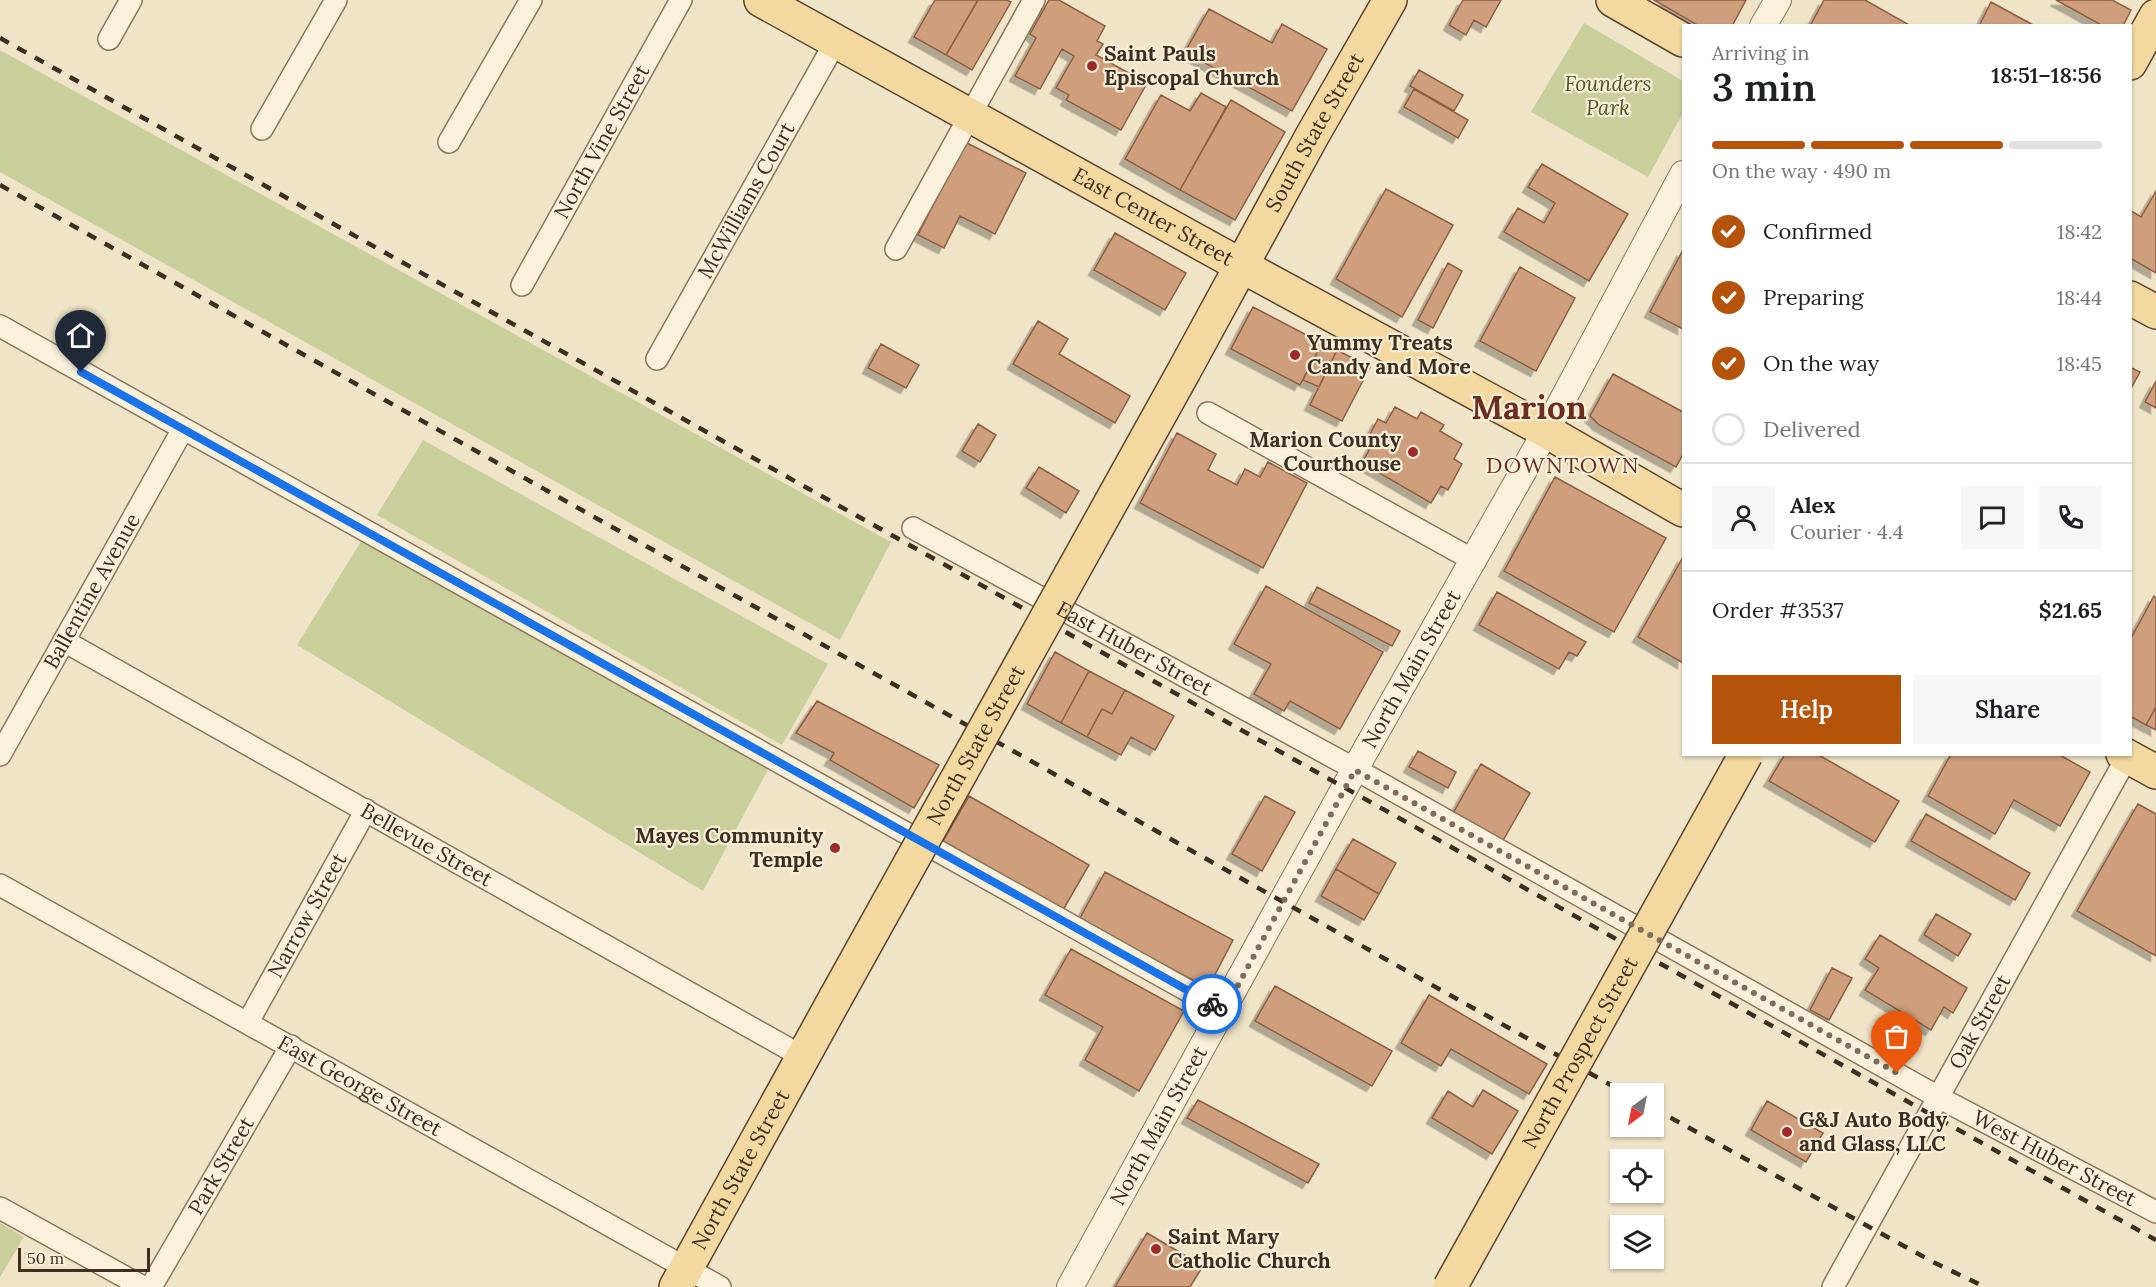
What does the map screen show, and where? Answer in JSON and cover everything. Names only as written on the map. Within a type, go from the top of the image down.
[{"type":"main road","name":"East Center Street","points":[[761,0],[1546,431],[1682,509]]},
{"type":"main road","name":"South State Street","points":[[1242,266],[1390,0]]},
{"type":"main road","points":[[1613,0],[1682,39]]},
{"type":"main road","points":[[2132,59],[2156,16]]},
{"type":"main road","name":"North State Street","points":[[681,1278],[1242,266]]},
{"type":"main road","points":[[2132,299],[2156,312]]},
{"type":"main road","name":"North Prospect Street","points":[[1450,1287],[1745,756]]},
{"type":"main road","points":[[2125,756],[2156,772]]},
{"type":"street","points":[[109,39],[131,0]]},
{"type":"street","points":[[262,129],[336,0]]},
{"type":"street","points":[[449,142],[531,0]]},
{"type":"street","name":"North Vine Street","points":[[522,285],[681,0]]},
{"type":"street","points":[[896,249],[1034,0]]},
{"type":"street","points":[[1765,24],[1778,0]]},
{"type":"street","name":"McWilliams Court","points":[[657,359],[836,41]]},
{"type":"street","name":"North Main Street","points":[[1070,1287],[1355,770],[1475,561],[1682,176]]},
{"type":"street","points":[[0,326],[1224,1011]]},
{"type":"street","points":[[1208,413],[1475,561]]},
{"type":"street","name":"Ballentine Avenue","points":[[0,754],[183,429]]},
{"type":"street","name":"East Huber Street","points":[[913,528],[1355,770]]},
{"type":"street","name":"Bellevue Street","points":[[64,641],[789,1048]]},
{"type":"street","name":"Oak Street","points":[[1833,1287],[2125,756]]},
{"type":"street","name":"West Huber Street","points":[[1355,770],[1938,1096],[2156,1212]]},
{"type":"street","name":"Narrow Street","points":[[248,1022],[366,810]]},
{"type":"street","name":"East George Street","points":[[0,885],[291,1046],[681,1278],[720,1287]]},
{"type":"street","name":"Park Street","points":[[151,1287],[291,1046]]},
{"type":"street","points":[[0,1208],[143,1287]]},
{"type":"green space","name":"Founders Park","points":[[1584,23],[1682,80],[1682,115],[1648,177],[1531,112]]},
{"type":"green space","points":[[0,50],[891,542],[840,640],[0,172]]},
{"type":"green space","points":[[423,440],[828,664],[782,745],[377,515]]},
{"type":"green space","points":[[368,530],[771,764],[703,891],[297,645]]},
{"type":"green space","points":[[0,1223],[24,1237],[0,1277]]},
{"type":"building","points":[[935,0],[978,0],[946,55],[914,37]]},
{"type":"building","points":[[978,0],[1011,2],[972,70],[946,55]]},
{"type":"building","name":"Saint Pauls Episcopal Church","points":[[1049,0],[1059,0],[1105,26],[1097,41],[1103,44],[1096,55],[1147,83],[1121,130],[1066,100],[1069,95],[1056,88],[1074,56],[1062,49],[1040,89],[1015,76],[1036,38],[1030,34]]},
{"type":"building","points":[[1463,0],[1501,0],[1486,27],[1474,20],[1466,35],[1449,25]]},
{"type":"building","points":[[1654,0],[1746,0],[1733,24],[1696,24]]},
{"type":"building","points":[[1824,0],[1865,0],[1907,24],[1811,24]]},
{"type":"building","points":[[2056,0],[2112,0],[2131,10],[2124,24],[2099,24]]},
{"type":"building","points":[[1991,2],[2031,24],[1980,24]]},
{"type":"building","points":[[1209,9],[1272,43],[1282,24],[1327,49],[1292,111],[1185,52]]},
{"type":"building","points":[[1419,70],[1463,95],[1454,111],[1410,86]]},
{"type":"building","points":[[1414,89],[1468,120],[1458,138],[1404,107]]},
{"type":"building","points":[[1201,93],[1226,107],[1180,190],[1125,159],[1161,95],[1190,111]]},
{"type":"building","points":[[1231,100],[1285,132],[1235,220],[1180,190]]},
{"type":"building","points":[[965,142],[1026,173],[995,234],[960,216],[944,248],[918,235]]},
{"type":"building","points":[[1542,164],[1628,214],[1589,281],[1504,232],[1518,208],[1544,223],[1555,203],[1528,187]]},
{"type":"building","points":[[1386,189],[1453,225],[1402,317],[1336,279]]},
{"type":"building","points":[[2156,191],[2156,273],[2132,259],[2132,211],[2141,217]]},
{"type":"building","points":[[1115,233],[1186,273],[1165,310],[1094,270]]},
{"type":"building","points":[[1682,252],[1682,328],[1650,312]]},
{"type":"building","points":[[1448,263],[1462,271],[1433,328],[1418,320]]},
{"type":"building","points":[[1520,267],[1575,298],[1536,371],[1480,341]]},
{"type":"building","points":[[1253,307],[1322,343],[1300,385],[1231,349]]},
{"type":"building","points":[[1038,321],[1068,339],[1059,354],[1130,396],[1115,423],[1013,364]]},
{"type":"building","points":[[1322,343],[1337,350],[1319,387],[1303,380]]},
{"type":"building","points":[[881,344],[919,365],[906,388],[868,368]]},
{"type":"building","points":[[1337,350],[1370,367],[1342,421],[1310,405]]},
{"type":"building","points":[[2132,368],[2140,372],[2132,386]]},
{"type":"building","points":[[1613,374],[1682,411],[1682,456],[1676,467],[1599,425],[1590,416]]},
{"type":"building","points":[[2156,381],[2156,408],[2145,402]]},
{"type":"building","name":"Marion County Courthouse","points":[[1395,407],[1417,419],[1421,412],[1444,425],[1440,431],[1462,444],[1454,459],[1462,464],[1448,490],[1441,486],[1431,503],[1362,463],[1373,443],[1367,440],[1378,419],[1386,423]]},
{"type":"building","points":[[978,424],[996,435],[980,462],[962,451]]},
{"type":"building","points":[[1177,433],[1216,454],[1208,470],[1237,485],[1245,469],[1260,477],[1268,462],[1307,483],[1263,568],[1140,503]]},
{"type":"building","points":[[1039,467],[1079,491],[1066,513],[1026,488]]},
{"type":"building","points":[[1555,477],[1666,538],[1614,632],[1504,571]]},
{"type":"building","points":[[1682,559],[1682,662],[1638,637]]},
{"type":"building","points":[[1266,586],[1383,652],[1340,729],[1290,701],[1284,711],[1254,694],[1271,664],[1234,644]]},
{"type":"building","points":[[1317,587],[1400,631],[1392,646],[1309,603]]},
{"type":"building","points":[[1497,592],[1586,642],[1577,656],[1569,652],[1559,669],[1479,625]]},
{"type":"building","points":[[2154,596],[2156,598],[2156,707],[2146,725],[2132,717],[2132,636]]},
{"type":"building","points":[[1055,652],[1089,671],[1061,723],[1027,704]]},
{"type":"building","points":[[1089,671],[1125,690],[1112,714],[1102,709],[1087,737],[1061,723]]},
{"type":"building","points":[[1125,690],[1174,716],[1155,750],[1131,737],[1121,755],[1087,737],[1102,709],[1112,714]]},
{"type":"building","points":[[817,701],[939,765],[914,808],[830,760],[834,753],[796,733]]},
{"type":"building","points":[[2156,707],[2156,730],[2146,725]]},
{"type":"building","points":[[1418,751],[1456,772],[1448,788],[1409,767]]},
{"type":"building","points":[[1784,756],[1820,756],[1899,801],[1875,842],[1769,781]]},
{"type":"building","points":[[1950,756],[2062,756],[2090,772],[2060,826],[2014,800],[1995,834],[1928,796]]},
{"type":"building","points":[[1481,764],[1530,793],[1501,844],[1452,815]]},
{"type":"building","points":[[969,796],[1089,865],[1063,910],[943,841]]},
{"type":"building","points":[[1265,796],[1295,812],[1262,871],[1232,854]]},
{"type":"building","points":[[2138,804],[2156,814],[2156,956],[2077,911]]},
{"type":"building","points":[[1926,814],[2030,873],[2015,900],[1911,841]]},
{"type":"building","points":[[1353,839],[1396,863],[1379,894],[1336,869]]},
{"type":"building","points":[[1336,869],[1379,894],[1364,920],[1321,896]]},
{"type":"building","points":[[1105,872],[1233,940],[1208,988],[1079,920]]},
{"type":"building","points":[[1936,914],[1971,934],[1958,956],[1924,935]]},
{"type":"building","points":[[1880,935],[1967,988],[1953,1013],[1944,1007],[1931,1030],[1865,990],[1879,968],[1865,959]]},
{"type":"building","points":[[1071,949],[1184,1011],[1139,1091],[1085,1060],[1103,1027],[1045,995]]},
{"type":"building","points":[[1832,968],[1852,978],[1829,1020],[1810,1010]]},
{"type":"building","points":[[1275,986],[1392,1051],[1372,1086],[1255,1021]]},
{"type":"building","points":[[1429,995],[1547,1064],[1529,1094],[1451,1049],[1441,1066],[1401,1043]]},
{"type":"building","points":[[1483,1090],[1518,1111],[1492,1154],[1432,1118],[1448,1091],[1473,1107]]},
{"type":"building","points":[[1198,1100],[1319,1164],[1308,1183],[1187,1118]]},
{"type":"building","name":"G&J Auto Body and Glass, LLC","points":[[1767,1101],[1823,1133],[1806,1162],[1751,1130]]},
{"type":"building","name":"Saint Mary Catholic Church","points":[[1147,1233],[1203,1266],[1190,1287],[1115,1287]]},
{"type":"railway","points":[[0,38],[2156,1240]]},
{"type":"railway","points":[[0,185],[1610,1085]]},
{"type":"railway","points":[[1664,1114],[1933,1262],[1985,1287]]},
{"type":"way so far","points":[[1212,1004],[1224,1011],[1355,770],[1897,1073]]},
{"type":"place","name":"Saint Pauls Episcopal Church","points":[[1092,66]]},
{"type":"place","name":"Yummy Treats Candy and More","points":[[1295,355]]},
{"type":"place","name":"Marion County Courthouse","points":[[1413,452]]},
{"type":"place","name":"Mayes Community Temple","points":[[835,848]]},
{"type":"place","name":"G&J Auto Body and Glass, LLC","points":[[1787,1132]]},
{"type":"place","name":"Saint Mary Catholic Church","points":[[1156,1249]]},
{"type":"district","name":"Marion","points":[[1529,407]]},
{"type":"district","name":"DOWNTOWN","points":[[1563,465]]},
{"type":"route","points":[[81,372],[1212,1004]]}]
